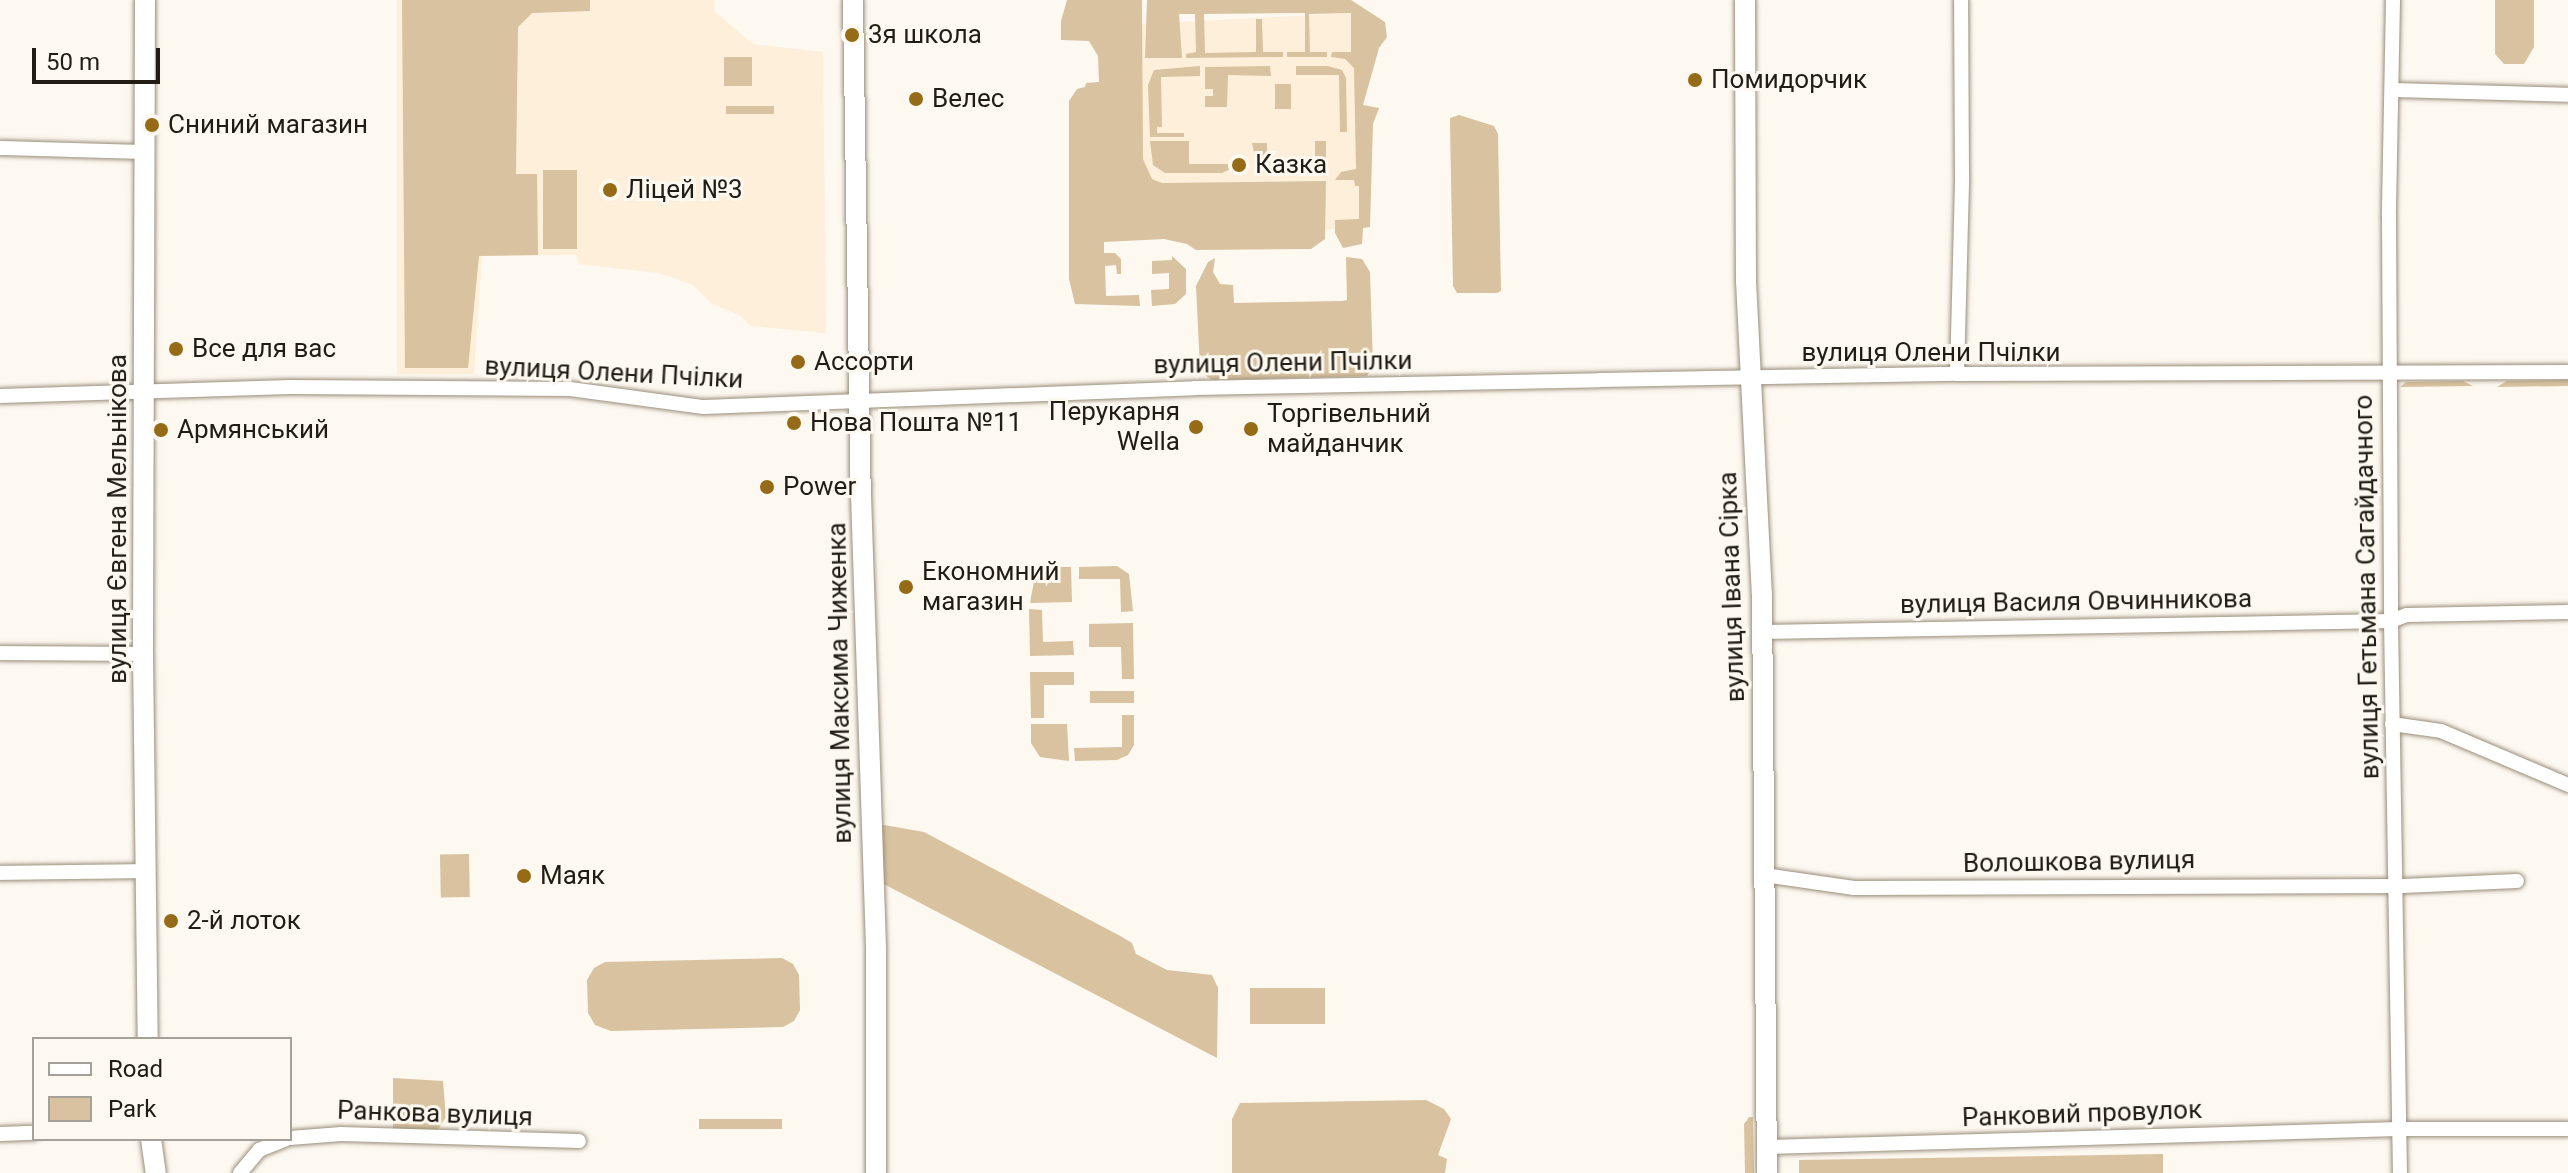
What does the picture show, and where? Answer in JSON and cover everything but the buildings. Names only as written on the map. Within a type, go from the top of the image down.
[{"type":"street","name":"вулиця Євгена Мельнікова","points":[[145,0],[143,654],[148,1037]]},
{"type":"street","name":"вулиця Максима Чиженка","points":[[853,0],[870,854],[876,953],[876,1173]]},
{"type":"street","name":"вулиця Івана Сірка","points":[[1745,0],[1746,281],[1762,632],[1767,1173]]},
{"type":"street","points":[[1957,374],[1962,177],[1961,0]]},
{"type":"street","name":"вулиця Гетьмана Сагайдачного","points":[[2393,0],[2389,373],[2400,1173]]},
{"type":"street","points":[[2392,90],[2568,95]]},
{"type":"street","points":[[0,148],[145,152]]},
{"type":"street","name":"вулиця Олени Пчілки","points":[[0,396],[145,391],[570,389],[704,407],[1195,388],[1957,374],[2568,372]]},
{"type":"street","name":"вулиця Василя Овчинникова","points":[[1762,632],[2391,621],[2407,615],[2568,612]]},
{"type":"street","points":[[0,653],[143,654]]},
{"type":"street","points":[[2392,724],[2441,731],[2568,785]]},
{"type":"street","points":[[0,873],[145,871]]},
{"type":"street","name":"Волошкова вулиця","points":[[1764,875],[1854,888],[2395,883],[2403,886],[2517,881]]},
{"type":"street","name":"Ранковий провулок","points":[[1767,1147],[2399,1129],[2568,1129]]},
{"type":"street","points":[[0,1134],[32,1133]]},
{"type":"street","name":"Ранкова вулиця","points":[[292,1138],[341,1134],[579,1141]]},
{"type":"street","points":[[151,1141],[156,1173]]},
{"type":"street","name":"Ранкова вулиця","points":[[240,1173],[259,1150],[281,1141]]},
{"type":"shaded area","name":"Ліцей №3","points":[[397,0],[714,0],[715,12],[753,44],[823,52],[826,333],[750,326],[741,316],[711,303],[693,285],[659,273],[578,264],[577,255],[482,256],[474,374],[397,374]]},
{"type":"shaded area","name":"Казка","points":[[1353,13],[1364,228],[1129,240],[1117,25]]},
{"type":"green space","points":[[402,0],[590,0],[590,11],[532,13],[518,27],[516,174],[537,174],[538,255],[479,256],[468,368],[405,368]]},
{"type":"green space","points":[[1067,0],[1142,0],[1143,159],[1152,179],[1162,183],[1326,181],[1325,239],[1311,249],[1196,250],[1187,244],[1164,239],[1104,242],[1104,253],[1115,253],[1121,259],[1121,274],[1117,274],[1116,265],[1105,266],[1106,296],[1139,295],[1140,306],[1075,304],[1069,279],[1069,101],[1077,89],[1085,87],[1086,83],[1099,82],[1098,56],[1089,41],[1061,40],[1061,21]]},
{"type":"green space","points":[[1147,0],[1351,0],[1385,22],[1387,37],[1379,48],[1363,105],[1379,108],[1373,124],[1370,227],[1363,228],[1362,244],[1343,248],[1335,233],[1335,220],[1359,219],[1359,186],[1355,186],[1354,180],[1335,180],[1341,172],[1356,169],[1354,68],[1345,59],[1331,57],[1332,52],[1351,52],[1351,13],[1309,14],[1310,52],[1327,52],[1327,57],[1287,57],[1287,52],[1305,52],[1305,13],[1204,14],[1205,53],[1256,52],[1256,19],[1262,19],[1263,52],[1283,52],[1283,57],[1186,58],[1186,54],[1196,52],[1195,14],[1179,14],[1182,58],[1145,58]]},
{"type":"green space","points":[[2495,0],[2534,0],[2534,47],[2524,64],[2504,64],[2495,54]]},
{"type":"green space","points":[[724,57],[752,57],[752,86],[724,86]]},
{"type":"green space","points":[[1200,66],[1200,76],[1161,77],[1162,127],[1157,127],[1157,133],[1184,133],[1184,137],[1150,137],[1148,85],[1154,70]]},
{"type":"green space","points":[[1270,66],[1271,76],[1228,75],[1227,107],[1205,107],[1205,96],[1213,96],[1213,89],[1205,89],[1205,67]]},
{"type":"green space","points":[[1296,66],[1328,66],[1342,70],[1346,78],[1347,132],[1340,132],[1339,75],[1296,75]]},
{"type":"green space","points":[[1275,84],[1291,84],[1291,109],[1275,109]]},
{"type":"green space","points":[[726,106],[774,106],[774,114],[726,114]]},
{"type":"green space","points":[[1459,115],[1494,126],[1498,134],[1501,291],[1497,293],[1457,293],[1453,286],[1450,118]]},
{"type":"green space","points":[[1150,141],[1189,141],[1189,164],[1235,164],[1235,167],[1222,173],[1165,173],[1153,165]]},
{"type":"green space","points":[[1315,141],[1326,141],[1326,168],[1315,168]]},
{"type":"green space","points":[[1252,143],[1267,143],[1267,171],[1256,161]]},
{"type":"green space","points":[[1309,159],[1311,172],[1271,172],[1272,163],[1308,162]]},
{"type":"green space","points":[[543,170],[577,170],[577,249],[543,249]]},
{"type":"green space","points":[[1172,256],[1186,269],[1186,294],[1175,304],[1152,306],[1151,290],[1169,289],[1169,273],[1152,274],[1152,261],[1172,260]]},
{"type":"green space","points":[[1346,257],[1362,259],[1370,272],[1373,366],[1367,376],[1212,380],[1200,369],[1196,286],[1208,262],[1215,258],[1213,272],[1220,284],[1233,285],[1234,303],[1342,301],[1347,300]]},
{"type":"green space","points":[[2568,380],[2568,386],[2497,387],[2507,381]]},
{"type":"green space","points":[[2463,381],[2473,386],[2400,387],[2406,382]]},
{"type":"green space","points":[[1117,566],[1129,574],[1133,611],[1121,612],[1120,579],[1079,579],[1079,567]]},
{"type":"green space","points":[[1050,567],[1071,567],[1072,602],[1030,603],[1034,581]]},
{"type":"green space","points":[[1029,609],[1042,610],[1043,642],[1073,641],[1074,655],[1030,656]]},
{"type":"green space","points":[[1133,623],[1134,679],[1122,679],[1121,647],[1089,647],[1089,624]]},
{"type":"green space","points":[[1030,672],[1074,672],[1074,685],[1044,685],[1044,718],[1031,718]]},
{"type":"green space","points":[[1090,691],[1134,691],[1134,703],[1090,703]]},
{"type":"green space","points":[[1122,715],[1134,715],[1134,745],[1128,755],[1117,760],[1075,761],[1074,748],[1122,747]]},
{"type":"green space","points":[[1031,724],[1067,724],[1069,761],[1040,757],[1031,743]]},
{"type":"green space","points":[[881,826],[924,832],[1122,937],[1132,943],[1136,954],[1167,970],[1212,975],[1218,988],[1217,1058],[878,881]]},
{"type":"green space","points":[[469,854],[470,897],[441,897],[440,855]]},
{"type":"green space","points":[[782,958],[793,964],[799,975],[800,1010],[794,1021],[783,1027],[611,1031],[595,1025],[588,1013],[587,980],[594,968],[605,962]]},
{"type":"green space","points":[[1250,988],[1325,988],[1325,1024],[1250,1024]]},
{"type":"green space","points":[[393,1078],[443,1081],[446,1117],[437,1131],[393,1130]]},
{"type":"green space","points":[[1426,1100],[1444,1109],[1451,1119],[1438,1155],[1447,1159],[1445,1173],[1232,1173],[1232,1119],[1240,1103]]},
{"type":"green space","points":[[1749,1117],[1753,1117],[1754,1173],[1745,1173],[1744,1124]]},
{"type":"green space","points":[[699,1119],[782,1119],[782,1129],[699,1129]]},
{"type":"green space","points":[[2163,1154],[2163,1173],[1799,1173],[1799,1160]]},
{"type":"place","name":"3я школа","points":[[852,35]]},
{"type":"place","name":"Помидорчик","points":[[1695,80]]},
{"type":"place","name":"Велес","points":[[916,99]]},
{"type":"place","name":"Сниний магазин","points":[[152,125]]},
{"type":"place","name":"Казка","points":[[1239,165]]},
{"type":"place","name":"Ліцей №3","points":[[610,190]]},
{"type":"place","name":"Все для вас","points":[[176,349]]},
{"type":"place","name":"Ассорти","points":[[798,362]]},
{"type":"place","name":"Нова Пошта №11","points":[[794,423]]},
{"type":"place","name":"Перукарня Wella","points":[[1196,427]]},
{"type":"place","name":"Торгівельний майданчик","points":[[1251,429]]},
{"type":"place","name":"Армянський","points":[[161,430]]},
{"type":"place","name":"Power","points":[[767,487]]},
{"type":"place","name":"Економний магазин","points":[[906,587]]},
{"type":"place","name":"Маяк","points":[[524,876]]},
{"type":"place","name":"2-й лоток","points":[[171,921]]}]
